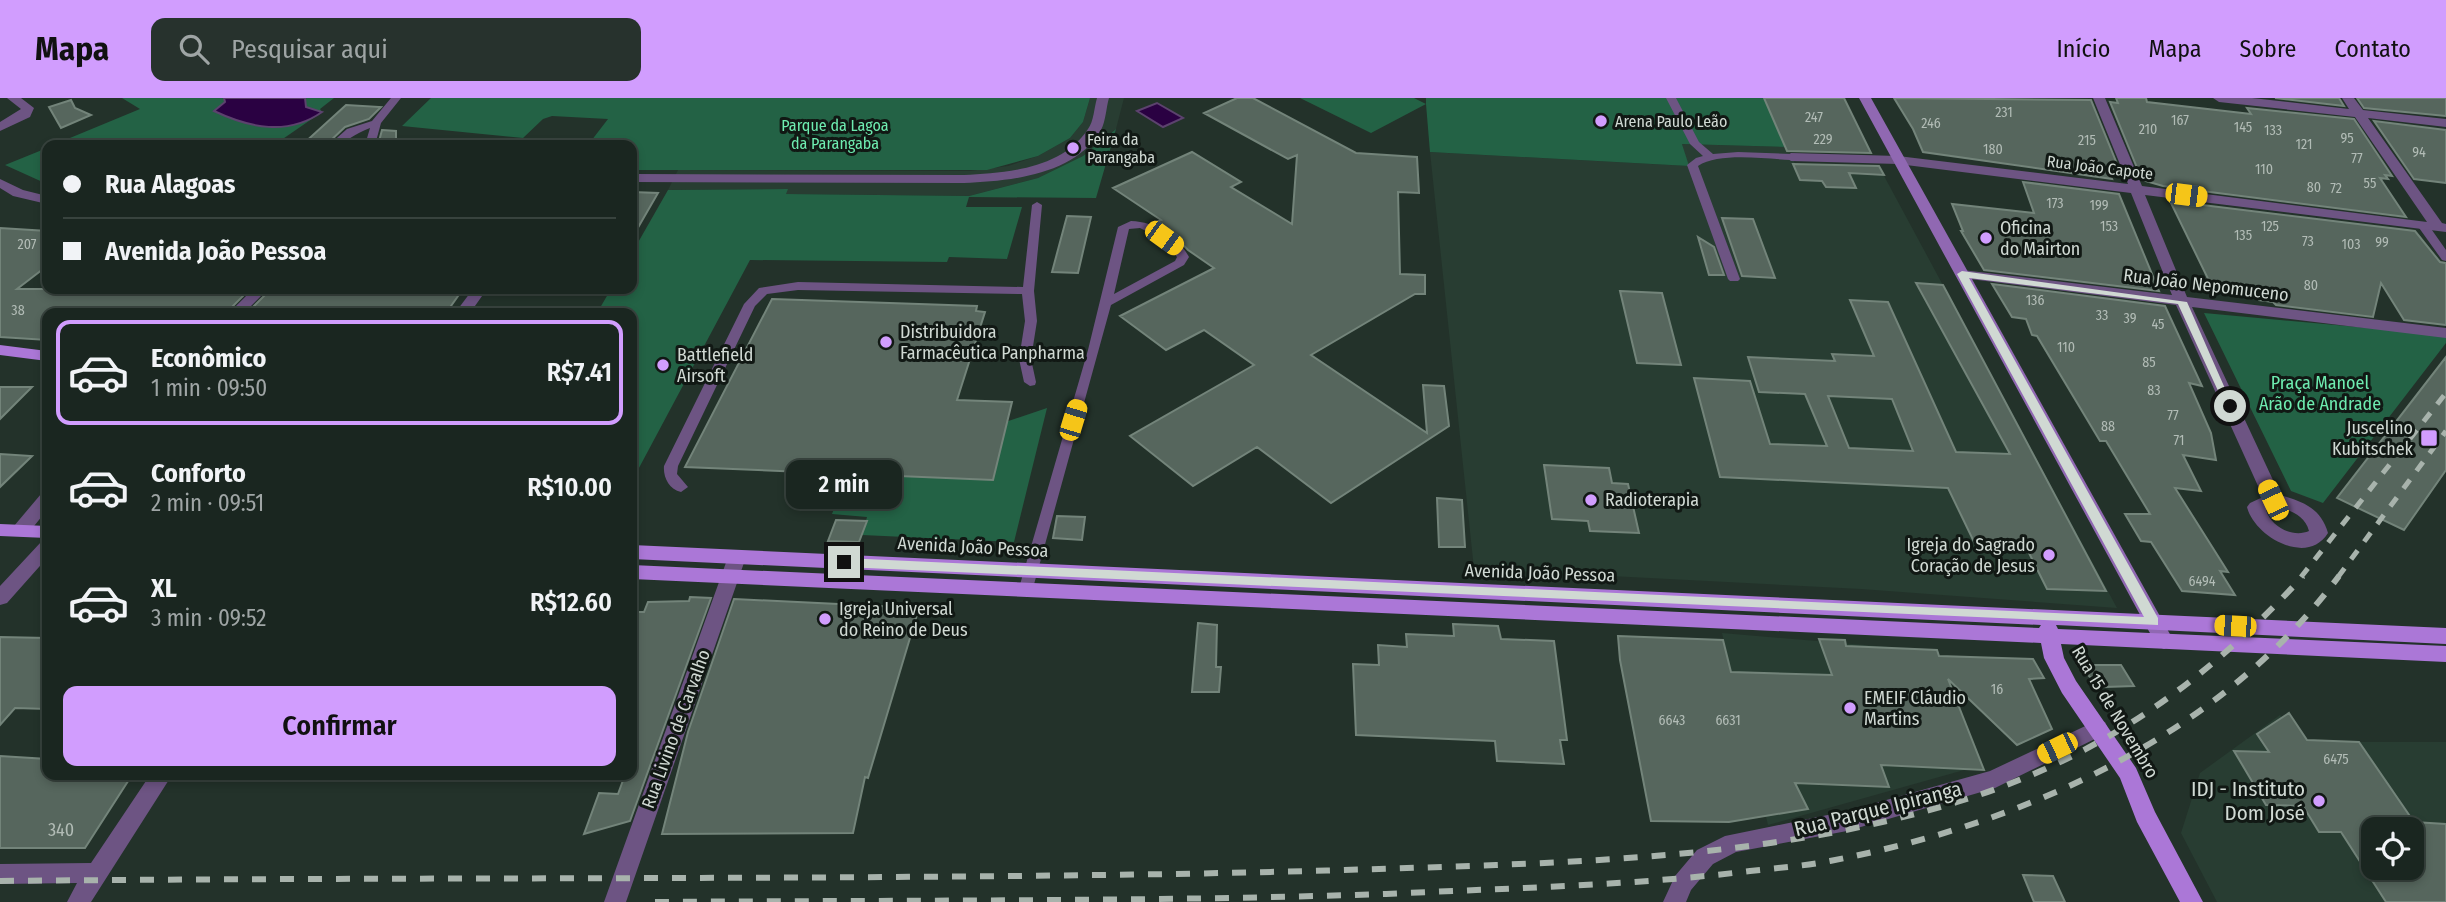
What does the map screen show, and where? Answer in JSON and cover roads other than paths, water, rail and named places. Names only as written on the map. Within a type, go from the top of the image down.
[{"type":"main road","points":[[1866,98],[2164,641]]},
{"type":"main road","points":[[0,350],[42,355]]},
{"type":"main road","points":[[0,530],[42,532]]},
{"type":"main road","points":[[637,553],[734,566],[2048,627],[2164,641],[2446,654]]},
{"type":"main road","points":[[637,572],[734,566]]},
{"type":"main road","points":[[2048,627],[2154,622],[2446,636]]},
{"type":"main road","name":"Rua 15 de Novembro","points":[[2048,627],[2069,687],[2129,774],[2146,815],[2192,902]]},
{"type":"street","points":[[0,127],[21,119],[28,108],[13,98]]},
{"type":"street","points":[[637,178],[964,179],[1017,174],[1059,159],[1078,145],[1094,129],[1103,98]]},
{"type":"street","points":[[2099,98],[2182,302],[2273,500]]},
{"type":"street","points":[[2219,98],[2446,122]]},
{"type":"street","points":[[2348,98],[2442,228]]},
{"type":"street","name":"Rua João Capote","points":[[1791,157],[1898,160],[2442,228]]},
{"type":"street","points":[[0,183],[18,193],[42,199]]},
{"type":"street","name":"Rua João Nepomuceno","points":[[1962,274],[2446,333]]},
{"type":"street","points":[[241,308],[256,294]]},
{"type":"street","points":[[20,531],[42,504]]},
{"type":"street","points":[[0,598],[42,552]]},
{"type":"street","name":"Rua Livino de Carvalho","points":[[615,902],[734,566]]},
{"type":"street","name":"Rua Parque Ipiranga","points":[[1674,902],[1684,883],[1705,857],[1733,843],[1847,821],[1995,779],[2098,728]]},
{"type":"street","points":[[78,902],[159,780]]},
{"type":"street","points":[[0,874],[97,873]]},
{"type":"lane","points":[[371,140],[376,123],[397,98]]},
{"type":"lane","points":[[1671,98],[1696,144],[1712,158]]},
{"type":"lane","points":[[340,140],[351,131],[376,123]]},
{"type":"lane","points":[[1734,279],[1692,165],[1699,159],[1791,157]]},
{"type":"lane","points":[[1030,382],[1025,359],[1031,321],[1028,291],[1037,205]]},
{"type":"lane","points":[[1028,580],[1106,303],[1124,227],[1137,222],[1147,226],[1181,250],[1183,257],[1180,263],[1106,303]]},
{"type":"lane","points":[[2423,225],[2446,258]]},
{"type":"lane","points":[[681,487],[670,475],[671,467],[750,304],[763,291],[798,286],[1028,291]]},
{"type":"railway","points":[[2301,577],[2446,393]]},
{"type":"railway","points":[[2338,577],[2446,431]]},
{"type":"railway","points":[[0,881],[1173,874],[1613,859],[1786,841],[1901,818],[1957,802],[2057,764],[2103,740],[2188,683],[2266,615],[2303,576]]},
{"type":"railway","points":[[655,902],[1112,900],[1386,894],[1659,880],[1830,861],[1902,845],[1974,824],[2044,797],[2112,765],[2176,727],[2236,683],[2291,633],[2339,576]]},
{"type":"place","name":"Arena Paulo Leão","points":[[1601,121]]},
{"type":"place","name":"Feira da Parangaba","points":[[1073,148]]},
{"type":"place","name":"Oficina do Mairton","points":[[1986,238]]},
{"type":"place","name":"Distribuidora Farmacêutica Panpharma","points":[[886,342]]},
{"type":"place","name":"Battlefield Airsoft","points":[[663,365]]},
{"type":"place","name":"Juscelino Kubitschek","points":[[2429,438]]},
{"type":"place","name":"Radioterapia","points":[[1591,500]]},
{"type":"place","name":"Igreja do Sagrado Coração de Jesus","points":[[2049,555]]},
{"type":"place","name":"Igreja Universal do Reino de Deus","points":[[825,619]]},
{"type":"place","name":"EMEIF Cláudio Martins","points":[[1850,708]]},
{"type":"place","name":"IDJ - Instituto Dom José","points":[[2319,801]]},
{"type":"park label","name":"Parque da Lagoa da Parangaba","points":[[835,134]]},
{"type":"park label","name":"Praça Manoel Arão de Andrade","points":[[2320,393]]}]
